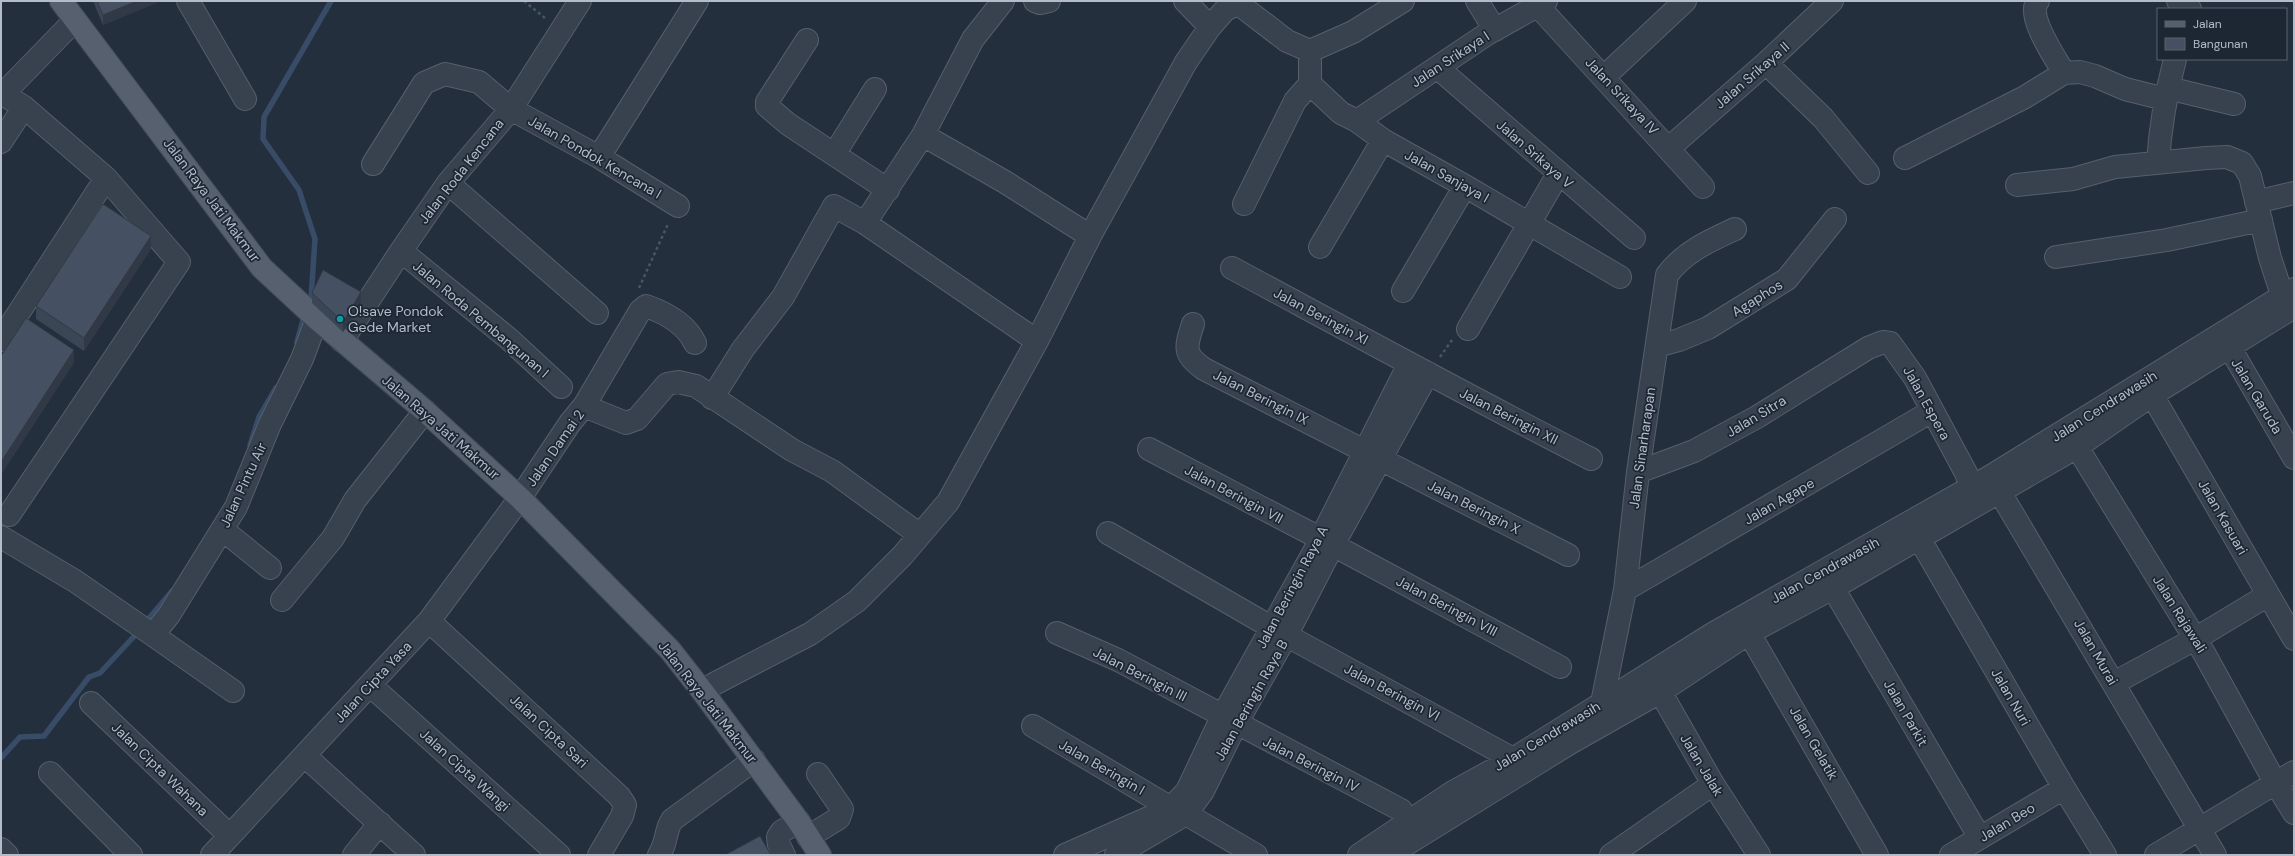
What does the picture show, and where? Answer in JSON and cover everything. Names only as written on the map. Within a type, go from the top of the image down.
[{"type":"main road","name":"Jalan Raya Jati Makmur","points":[[61,1],[262,268],[342,342],[425,411],[520,498],[670,650],[754,760],[820,855]]},
{"type":"street","points":[[188,1],[245,99]]},
{"type":"street","name":"Jalan Roda Kencana","points":[[342,342],[400,251],[448,183],[510,109],[580,1]]},
{"type":"street","points":[[599,157],[697,1]]},
{"type":"street","points":[[865,223],[923,135],[973,39],[1003,1]]},
{"type":"street","points":[[1035,1],[1040,3],[1050,1]]},
{"type":"street","points":[[1185,1],[1210,27]]},
{"type":"street","points":[[703,692],[714,684],[810,634],[857,601],[920,535],[948,502],[1037,341],[1090,236],[1186,62],[1210,27],[1225,10],[1234,5],[1240,5],[1287,41],[1310,51],[1353,32],[1402,1]]},
{"type":"street","points":[[1477,1],[1495,30]]},
{"type":"street","points":[[1604,77],[1684,1]]},
{"type":"street","name":"Jalan Srikaya II","points":[[1669,148],[1766,63],[1832,1]]},
{"type":"street","points":[[2038,1],[2033,9],[2035,19],[2064,73]]},
{"type":"street","points":[[2178,1],[2188,8]]},
{"type":"street","name":"Jalan Srikaya I","points":[[1357,121],[1495,30],[1542,3]]},
{"type":"street","name":"Jalan Srikaya IV","points":[[1542,3],[1604,77],[1703,187]]},
{"type":"street","points":[[9,514],[179,262],[106,178],[24,107],[2,93],[75,20]]},
{"type":"street","points":[[807,40],[768,102],[767,106],[788,124],[835,153],[888,190]]},
{"type":"street","points":[[1244,204],[1295,101],[1310,84],[1310,51]]},
{"type":"street","points":[[2158,164],[2160,130],[2166,94],[2175,60]]},
{"type":"street","points":[[1766,63],[1823,118],[1868,173]]},
{"type":"street","name":"Jalan Srikaya V","points":[[1438,68],[1558,174],[1634,238]]},
{"type":"street","points":[[1905,158],[2025,98],[2064,73],[2080,72],[2095,76],[2125,89],[2234,104]]},
{"type":"street","name":"Jalan Pondok Kencana I","points":[[373,164],[424,83],[445,74],[479,82],[510,109],[599,157],[678,206]]},
{"type":"street","name":"Jalan Sanjaya I","points":[[1310,84],[1341,113],[1357,121],[1383,140],[1529,223],[1620,278]]},
{"type":"street","points":[[835,153],[875,89]]},
{"type":"street","points":[[1,142],[24,107]]},
{"type":"street","points":[[923,135],[1005,182],[1090,236]]},
{"type":"street","points":[[1320,247],[1383,140]]},
{"type":"street","points":[[2017,184],[2073,179],[2115,168],[2227,157],[2242,163],[2250,176],[2270,258],[2289,301]]},
{"type":"street","points":[[1468,329],[1558,174]]},
{"type":"street","points":[[1,340],[106,178]]},
{"type":"street","points":[[448,183],[597,313]]},
{"type":"street","points":[[1404,291],[1465,186]]},
{"type":"street","points":[[2056,258],[2167,240],[2259,211],[2294,193]]},
{"type":"street","points":[[920,535],[832,471],[792,450],[712,398],[743,349],[783,297],[834,206],[865,223],[1037,341]]},
{"type":"street","name":"Agaphos","points":[[1657,346],[1678,340],[1708,328],[1787,279],[1835,219]]},
{"type":"street","name":"Jalan Sinarharapan","points":[[1600,712],[1625,590],[1638,472],[1667,275],[1676,262],[1704,243],[1735,229]]},
{"type":"street","name":"Jalan Roda Pembangunan I","points":[[400,251],[509,339],[561,387]]},
{"type":"street","name":"Jalan Beringin XI","points":[[1232,268],[1419,368]]},
{"type":"street","name":"Jalan Cendrawasih","points":[[1359,855],[1453,792],[1600,712],[1660,692],[1749,633],[1833,588],[1919,538],[1995,484],[2289,301]]},
{"type":"street","points":[[584,406],[640,311],[646,306],[669,316],[690,332],[695,343]]},
{"type":"street","name":"Jalan Pintu Air","points":[[146,630],[169,615],[223,530],[236,506],[270,424],[302,359],[317,319]]},
{"type":"street","name":"Jalan Beringin IX","points":[[1193,324],[1186,346],[1188,355],[1194,362],[1373,455]]},
{"type":"street","name":"Jalan Cendrawasih","points":[[1389,855],[1477,800],[1600,712],[1650,673],[1721,629],[1971,487],[1995,484],[2077,447],[2152,395],[2225,341]]},
{"type":"street","name":"Jalan Garuda","points":[[2225,341],[2294,458]]},
{"type":"street","name":"Jalan Espera","points":[[1868,348],[1883,342],[1890,343],[1915,378],[1966,473],[1971,487]]},
{"type":"street","name":"Jalan Sitra","points":[[1638,472],[1694,451],[1757,417],[1868,348]]},
{"type":"street","name":"Jalan Beringin Raya B","points":[[1179,811],[1202,791],[1229,721],[1279,631],[1419,368]]},
{"type":"street","name":"Jalan Beringin XII","points":[[1419,368],[1474,400],[1591,459]]},
{"type":"street","name":"Jalan Damai 2","points":[[520,498],[570,423],[584,406],[626,423],[637,419],[667,384],[678,382],[696,386],[712,398]]},
{"type":"street","name":"Jalan Kasuari","points":[[2152,395],[2294,640]]},
{"type":"street","points":[[282,600],[333,538],[355,500],[425,411]]},
{"type":"street","name":"Jalan Agape","points":[[1625,590],[1932,411]]},
{"type":"street","name":"Jalan Rajawali","points":[[2077,447],[2195,639],[2276,784],[2294,813]]},
{"type":"street","name":"Jalan Beringin VII","points":[[1149,449],[1326,542]]},
{"type":"street","name":"Jalan Beringin X","points":[[1373,455],[1568,555]]},
{"type":"street","name":"Jalan Murai","points":[[1995,484],[2114,683],[2214,855]]},
{"type":"street","name":"Jalan Cipta Yasa","points":[[212,855],[429,621],[520,498]]},
{"type":"street","points":[[223,530],[270,568]]},
{"type":"street","points":[[1108,533],[1279,631]]},
{"type":"street","points":[[1,537],[75,581],[233,692]]},
{"type":"street","name":"Jalan Nuri","points":[[1919,538],[2064,788],[2106,855]]},
{"type":"street","name":"Jalan Beringin VIII","points":[[1326,542],[1560,667]]},
{"type":"street","name":"Jalan Parkit","points":[[1833,588],[1980,838]]},
{"type":"street","points":[[2114,683],[2195,639],[2268,595]]},
{"type":"street","name":"Jalan Cipta Sari","points":[[429,621],[619,796],[625,805],[622,816],[599,855]]},
{"type":"street","name":"Jalan Beringin VI","points":[[1279,631],[1513,759]]},
{"type":"street","name":"Jalan Beringin III","points":[[1057,633],[1118,660],[1229,721]]},
{"type":"street","name":"Jalan Gelatik","points":[[1749,633],[1877,855]]},
{"type":"street","name":"Jalan Jalak","points":[[1650,673],[1713,784],[1759,855]]},
{"type":"street","name":"Jalan Cipta Wangi","points":[[370,685],[559,855]]},
{"type":"street","name":"Jalan Cipta Wahana","points":[[91,703],[230,835]]},
{"type":"street","name":"Jalan Beringin IV","points":[[1229,721],[1401,810]]},
{"type":"street","name":"Jalan Beringin I","points":[[1033,726],[1256,855]]},
{"type":"street","points":[[305,756],[414,855]]},
{"type":"street","points":[[659,855],[666,845],[666,830],[672,820],[754,760]]},
{"type":"street","points":[[2156,855],[2294,772]]},
{"type":"street","points":[[50,773],[131,855]]},
{"type":"street","points":[[784,855],[779,845],[778,837],[782,831],[803,829],[839,818],[842,813],[842,809],[818,774]]},
{"type":"street","points":[[1611,855],[1713,784]]},
{"type":"street","name":"Jalan Beo","points":[[1951,855],[2064,788]]},
{"type":"street","points":[[1078,851],[1179,811]]},
{"type":"street","points":[[1078,851],[1135,852],[1179,811]]},
{"type":"street","points":[[354,855],[380,823]]},
{"type":"street","points":[[1,849],[7,855]]},
{"type":"path","points":[[524,1],[561,31]]},
{"type":"path","points":[[640,311],[639,285],[658,243],[678,206]]},
{"type":"path","points":[[1419,368],[1459,331],[1465,332],[1468,329]]},
{"type":"building","points":[[97,1],[137,1],[103,15]]},
{"type":"building","points":[[103,204],[151,236],[84,338],[36,306]]},
{"type":"building","name":"O!save Pondok Gede Market","points":[[323,270],[361,292],[343,322],[312,293]]},
{"type":"building","points":[[26,318],[74,350],[1,462],[1,356]]},
{"type":"building","points":[[760,836],[771,855],[725,855]]},
{"type":"waterway","points":[[311,299],[315,239],[299,190],[263,139],[264,117],[331,1]]},
{"type":"waterway","points":[[297,342],[303,320]]},
{"type":"waterway","points":[[250,445],[259,417],[276,388]]},
{"type":"waterway","points":[[144,624],[172,591]]},
{"type":"waterway","points":[[1,758],[20,737],[44,736],[89,677],[100,673],[139,631]]},
{"type":"place","name":"O!save Pondok Gede Market","points":[[340,319]]}]
